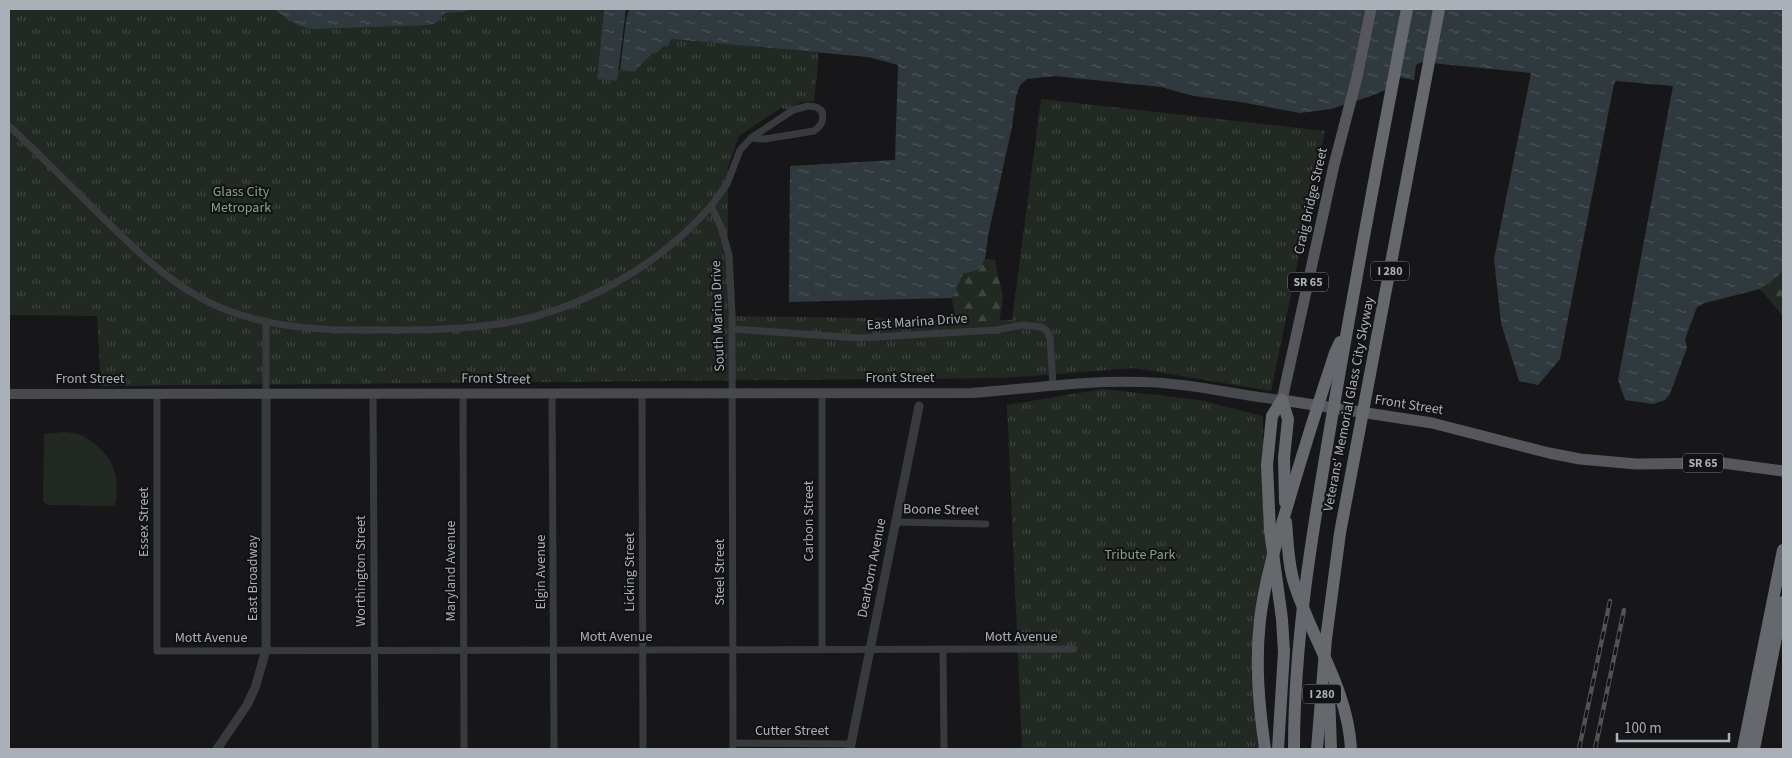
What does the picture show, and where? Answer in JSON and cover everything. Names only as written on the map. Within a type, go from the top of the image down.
[{"type":"highway","name":"Veterans' Memorial Glass City Skyway","points":[[1294,749],[1297,672],[1305,584],[1347,329],[1406,9]]},
{"type":"highway","name":"Veterans' Memorial Glass City Skyway","points":[[1317,749],[1326,639],[1340,533],[1439,9]]},
{"type":"highway","points":[[1264,749],[1257,664],[1260,620],[1267,576],[1305,445],[1335,353],[1347,329]]},
{"type":"highway","points":[[1278,749],[1284,652],[1281,612],[1269,522],[1267,465],[1272,416],[1282,400]]},
{"type":"highway","points":[[1282,400],[1288,419],[1284,452],[1284,484],[1291,573],[1299,598],[1342,697],[1351,749]]},
{"type":"highway","points":[[1743,749],[1783,550]]},
{"type":"highway","points":[[1754,749],[1783,602]]},
{"type":"highway","points":[[1326,639],[1331,749]]},
{"type":"main road","name":"Craig Bridge Street","points":[[1282,400],[1371,9]]},
{"type":"main road","name":"Front Street","points":[[9,394],[971,393],[1096,382],[1144,382],[1173,384],[1432,423],[1473,432],[1535,450],[1580,459],[1636,464],[1717,463],[1783,472]]},
{"type":"street","points":[[9,126],[157,269],[200,298],[242,316],[266,322],[346,331],[442,330],[500,324],[571,304],[620,281],[647,263],[681,235],[711,206],[727,184],[736,157],[751,138],[793,110],[808,106],[816,107],[822,111],[823,119],[820,126],[814,130],[766,139],[751,138]]},
{"type":"street","name":"South Marina Drive","points":[[711,206],[721,227],[729,255],[732,394]]},
{"type":"street","points":[[266,322],[266,393]]},
{"type":"street","name":"East Marina Drive","points":[[732,328],[859,338],[988,330],[1023,325],[1041,327],[1047,331],[1050,338],[1053,386]]},
{"type":"street","name":"Dearborn Avenue","points":[[851,747],[922,392]]},
{"type":"street","name":"East Broadway","points":[[217,749],[247,705],[255,688],[266,650],[266,393]]},
{"type":"street","name":"Maryland Avenue","points":[[463,393],[464,749]]},
{"type":"street","name":"Carbon Street","points":[[822,393],[822,650]]},
{"type":"street","name":"Essex Street","points":[[156,394],[157,651]]},
{"type":"street","name":"Worthington Street","points":[[373,394],[375,749]]},
{"type":"street","name":"Elgin Avenue","points":[[552,394],[554,749]]},
{"type":"street","name":"Licking Street","points":[[642,394],[643,749]]},
{"type":"street","name":"Steel Street","points":[[732,394],[733,746]]},
{"type":"street","name":"Boone Street","points":[[895,522],[986,524]]},
{"type":"street","points":[[943,649],[944,749]]},
{"type":"street","name":"Mott Avenue","points":[[157,651],[1074,649]]},
{"type":"street","name":"Cutter Street","points":[[733,746],[851,747]]},
{"type":"green space","name":"Glass City Metropark","points":[[9,9],[273,9],[297,25],[437,22],[445,13],[463,12],[473,9],[604,9],[597,78],[617,81],[618,70],[634,72],[653,53],[657,53],[671,39],[819,53],[814,101],[801,102],[789,110],[781,108],[739,136],[728,167],[728,316],[1012,320],[1041,99],[1325,131],[1271,391],[1134,368],[1002,378],[101,386],[97,316],[9,315]]},
{"type":"green space","points":[[985,259],[995,260],[1003,297],[999,324],[986,328],[956,325],[952,298],[963,274],[978,270]]},
{"type":"green space","points":[[1783,271],[1783,316],[1760,289]]},
{"type":"green space","name":"Tribute Park","points":[[1103,389],[1199,400],[1263,416],[1263,516],[1267,561],[1251,672],[1258,749],[1022,749],[1007,405]]},
{"type":"green space","points":[[63,432],[83,436],[103,451],[108,458],[115,472],[117,488],[115,506],[48,505],[43,501],[44,434]]},
{"type":"water","points":[[273,9],[473,9],[463,12],[445,13],[437,22],[430,25],[312,29],[297,25]]},
{"type":"water","points":[[604,9],[626,9],[617,81],[597,79]]},
{"type":"water","points":[[629,9],[1783,9],[1783,271],[1760,289],[1705,303],[1697,307],[1685,339],[1687,348],[1670,394],[1665,400],[1653,404],[1625,400],[1618,380],[1673,86],[1616,81],[1560,359],[1538,385],[1519,381],[1501,323],[1494,259],[1531,73],[1422,62],[1416,65],[1414,80],[1398,77],[1391,88],[1368,97],[1331,109],[1300,113],[1194,96],[1161,87],[1055,76],[1027,79],[1020,85],[1016,96],[1012,127],[988,236],[985,259],[978,270],[963,274],[952,298],[789,302],[790,166],[895,160],[898,65],[868,57],[671,39],[668,46],[664,46],[657,53],[653,53],[634,72],[620,70]]},
{"type":"railway","points":[[1579,749],[1610,601]]},
{"type":"railway","points":[[1595,749],[1624,610]]}]
